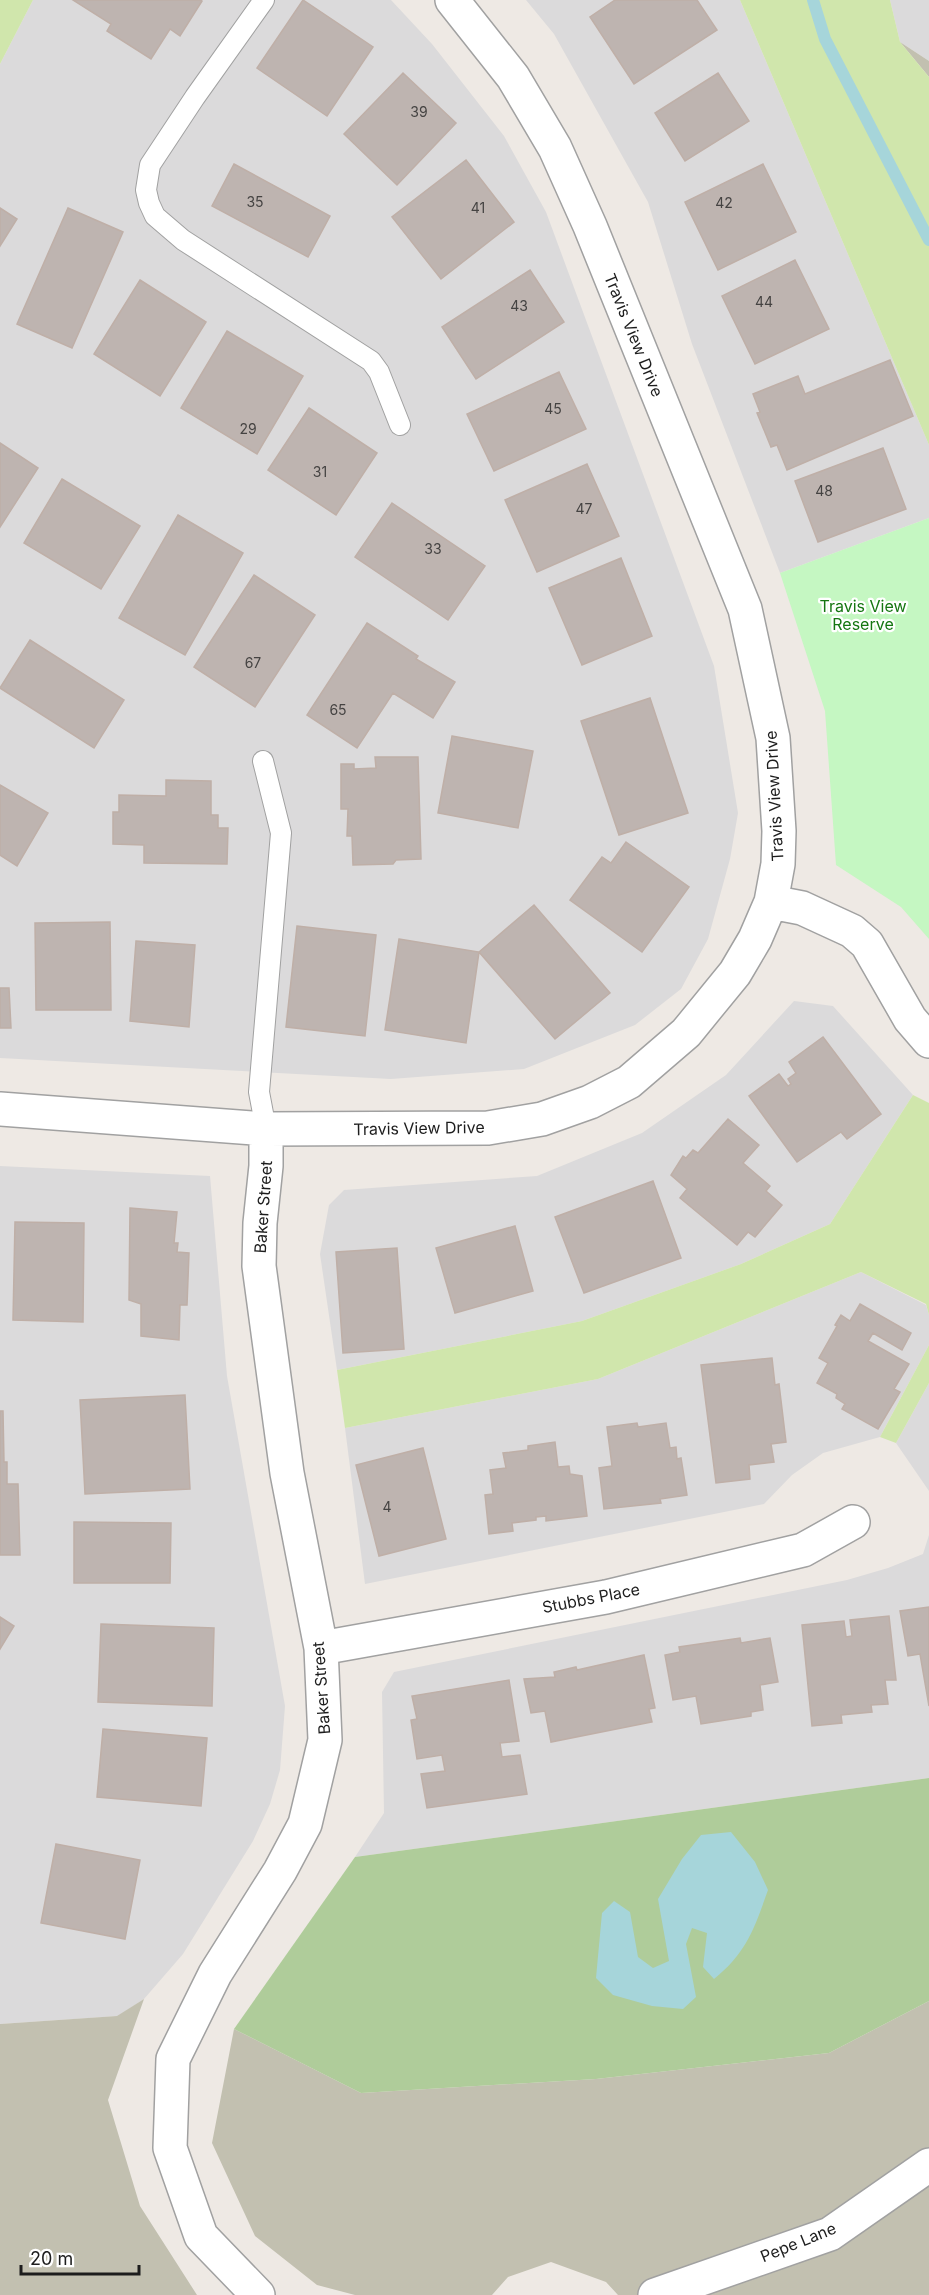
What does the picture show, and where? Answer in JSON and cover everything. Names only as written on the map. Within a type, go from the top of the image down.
[{"type":"street","name":"Travis View Drive","points":[[0,1109],[266,1129],[488,1128],[542,1119],[590,1102],[629,1082],[686,1033],[735,973],[755,939],[771,902],[778,864],[779,831],[773,738],[745,609],[590,226],[555,148],[513,77],[452,0]]},
{"type":"street","points":[[771,902],[802,908],[852,931],[867,944],[910,1019],[929,1041]]},
{"type":"street","name":"Baker Street","points":[[258,2295],[201,2236],[170,2148],[173,2059],[215,1974],[280,1871],[304,1824],[325,1740],[321,1648],[287,1473],[259,1266],[260,1224],[266,1166],[266,1129]]},
{"type":"street","name":"Stubbs Place","points":[[321,1648],[618,1594],[803,1550],[853,1522]]},
{"type":"street","name":"Pepe Lane","points":[[655,2295],[830,2234],[929,2165]]},
{"type":"lane","points":[[264,0],[150,165],[146,190],[149,203],[155,216],[183,240],[371,361],[379,372],[400,425]]},
{"type":"lane","points":[[263,761],[281,833],[259,1092],[266,1129]]},
{"type":"shaded area","points":[[33,0],[391,0],[432,44],[504,136],[546,212],[714,666],[738,813],[730,859],[708,939],[681,989],[635,1025],[524,1069],[391,1079],[0,1058],[0,64]]},
{"type":"shaded area","points":[[526,0],[740,0],[929,445],[929,518],[780,573],[692,344],[648,202],[554,34]]},
{"type":"shaded area","points":[[890,0],[929,0],[929,61],[900,42]]},
{"type":"shaded area","points":[[900,42],[929,61],[929,77]]},
{"type":"shaded area","points":[[794,1001],[833,1006],[913,1095],[830,1224],[741,1264],[582,1321],[337,1370],[320,1254],[329,1205],[344,1190],[537,1176],[642,1133],[726,1075]]},
{"type":"shaded area","points":[[0,1166],[210,1176],[227,1376],[285,1706],[280,1770],[270,1804],[253,1841],[183,1954],[144,1999],[118,2016],[0,2024]]},
{"type":"shaded area","points":[[861,1272],[926,1305],[929,1315],[929,1345],[880,1437],[823,1453],[792,1475],[764,1504],[365,1584],[345,1428],[598,1379]]},
{"type":"shaded area","points":[[929,1383],[929,1491],[896,1443]]},
{"type":"shaded area","points":[[929,1535],[929,1778],[355,1857],[384,1813],[382,1692],[394,1672],[847,1580],[888,1568],[923,1554]]},
{"type":"shaded area","points":[[144,1999],[108,2100],[140,2206],[197,2295],[0,2295],[0,2024],[117,2016]]},
{"type":"shaded area","points":[[929,2001],[929,2295],[618,2295],[606,2282],[551,2262],[508,2277],[492,2295],[355,2295],[317,2285],[255,2236],[212,2143],[234,2029],[361,2093],[596,2079],[829,2053]]},
{"type":"green space","points":[[0,0],[33,0],[0,64]]},
{"type":"green space","points":[[740,0],[890,0],[900,42],[929,77],[929,445]]},
{"type":"green space","name":"Travis View Reserve","points":[[929,518],[929,939],[901,907],[836,865],[825,711],[780,573]]},
{"type":"green space","points":[[913,1095],[929,1103],[929,1315],[926,1304],[861,1272],[598,1379],[345,1428],[337,1370],[582,1321],[741,1264],[830,1224]]},
{"type":"green space","points":[[929,1345],[929,1383],[896,1443],[880,1437]]},
{"type":"green space","points":[[929,1778],[929,2001],[829,2053],[596,2079],[361,2093],[234,2029],[355,1857]]},
{"type":"water","points":[[731,1832],[755,1862],[768,1890],[742,1949],[714,1979],[703,1967],[707,1933],[692,1928],[686,1944],[696,1997],[683,2009],[652,2006],[613,1995],[596,1978],[602,1913],[614,1901],[630,1912],[638,1957],[653,1968],[669,1961],[658,1899],[682,1859],[701,1835]]},
{"type":"building","points":[[73,0],[202,1],[180,36],[170,29],[151,59],[107,31],[111,24]]},
{"type":"building","points":[[303,0],[373,47],[327,116],[257,68]]},
{"type":"building","points":[[615,0],[697,0],[717,30],[634,84],[590,17]]},
{"type":"building","points":[[403,73],[456,123],[397,185],[344,134]]},
{"type":"building","points":[[718,73],[749,121],[685,161],[655,113]]},
{"type":"building","points":[[466,160],[514,222],[441,279],[392,217]]},
{"type":"building","points":[[234,164],[330,216],[308,257],[212,206]]},
{"type":"building","points":[[763,164],[796,232],[718,270],[685,202]]},
{"type":"building","points":[[0,208],[17,219],[0,246]]},
{"type":"building","points":[[68,208],[123,232],[72,348],[17,324]]},
{"type":"building","points":[[795,260],[829,329],[755,364],[722,296]]},
{"type":"building","points":[[530,270],[564,322],[476,379],[442,327]]},
{"type":"building","points":[[140,280],[206,322],[160,396],[94,354]]},
{"type":"building","points":[[227,331],[303,376],[257,454],[181,408]]},
{"type":"building","points":[[890,360],[913,416],[787,470],[777,445],[771,447],[757,413],[760,412],[753,394],[798,376],[805,394]]},
{"type":"building","points":[[559,372],[586,429],[494,471],[467,414]]},
{"type":"building","points":[[309,408],[377,453],[336,515],[268,470]]},
{"type":"building","points":[[0,443],[38,468],[0,527]]},
{"type":"building","points":[[883,448],[906,509],[818,542],[795,481]]},
{"type":"building","points":[[587,464],[619,536],[537,572],[505,500]]},
{"type":"building","points":[[62,479],[140,526],[101,589],[24,543]]},
{"type":"building","points":[[392,503],[485,566],[448,620],[355,557]]},
{"type":"building","points":[[178,515],[243,553],[185,655],[119,618]]},
{"type":"building","points":[[621,558],[652,636],[582,665],[549,588]]},
{"type":"building","points":[[254,575],[315,615],[255,707],[194,667]]},
{"type":"building","points":[[367,623],[418,656],[416,659],[455,682],[433,718],[393,693],[357,748],[307,715]]},
{"type":"building","points":[[30,640],[124,700],[94,748],[0,688]]},
{"type":"building","points":[[650,698],[688,813],[619,835],[581,721]]},
{"type":"building","points":[[452,736],[533,751],[518,828],[438,813]]},
{"type":"building","points":[[375,757],[418,757],[421,859],[396,860],[393,864],[353,865],[352,836],[347,836],[348,809],[341,809],[341,764],[354,764],[354,769],[376,768]]},
{"type":"building","points":[[166,780],[211,781],[211,815],[218,815],[218,828],[228,828],[227,864],[144,863],[144,845],[113,844],[113,812],[119,812],[119,795],[166,796]]},
{"type":"building","points":[[0,785],[48,813],[17,866],[0,855]]},
{"type":"building","points":[[626,842],[689,887],[642,952],[570,900],[602,857],[611,863]]},
{"type":"building","points":[[534,905],[610,993],[555,1039],[479,952]]},
{"type":"building","points":[[110,922],[111,1010],[36,1010],[35,923]]},
{"type":"building","points":[[297,926],[376,935],[365,1036],[286,1027]]},
{"type":"building","points":[[399,939],[479,952],[466,1043],[385,1030]]},
{"type":"building","points":[[136,941],[195,945],[189,1027],[130,1021]]},
{"type":"building","points":[[0,988],[9,988],[11,1028],[0,1028]]},
{"type":"building","points":[[823,1037],[881,1114],[847,1139],[841,1132],[797,1162],[749,1096],[779,1074],[788,1086],[791,1084],[788,1079],[796,1073],[789,1062]]},
{"type":"building","points":[[728,1119],[759,1145],[743,1163],[770,1186],[766,1191],[782,1205],[755,1237],[748,1232],[737,1245],[680,1198],[687,1189],[671,1175],[683,1156],[686,1158],[693,1150],[698,1153]]},
{"type":"building","points":[[653,1181],[681,1258],[584,1293],[555,1217]]},
{"type":"building","points":[[130,1208],[177,1212],[174,1243],[178,1243],[177,1252],[189,1253],[187,1305],[180,1305],[179,1340],[141,1336],[141,1304],[129,1300]]},
{"type":"building","points":[[15,1222],[84,1223],[83,1322],[13,1320]]},
{"type":"building","points":[[515,1226],[533,1291],[455,1313],[436,1248]]},
{"type":"building","points":[[397,1248],[404,1349],[343,1353],[336,1252]]},
{"type":"building","points":[[860,1304],[911,1333],[902,1350],[873,1333],[868,1341],[909,1364],[894,1389],[900,1392],[878,1429],[842,1409],[845,1404],[836,1398],[837,1394],[817,1383],[828,1363],[819,1358],[837,1326],[835,1325],[841,1315],[850,1321]]},
{"type":"building","points":[[772,1358],[775,1385],[779,1384],[786,1442],[771,1444],[774,1462],[749,1465],[750,1479],[716,1483],[701,1365]]},
{"type":"building","points":[[185,1395],[190,1489],[85,1494],[80,1400]]},
{"type":"building","points":[[0,1411],[3,1411],[7,1484],[18,1484],[20,1555],[0,1555]]},
{"type":"building","points":[[637,1423],[638,1427],[666,1423],[670,1448],[676,1447],[677,1459],[681,1458],[687,1495],[660,1499],[661,1503],[604,1509],[599,1468],[612,1466],[607,1427]]},
{"type":"building","points":[[555,1442],[558,1467],[569,1466],[570,1474],[582,1476],[587,1516],[546,1521],[546,1516],[536,1517],[536,1520],[512,1523],[513,1531],[489,1534],[485,1495],[493,1494],[490,1470],[506,1468],[503,1453],[528,1450],[528,1446]]},
{"type":"building","points":[[423,1448],[446,1539],[379,1556],[356,1465]]},
{"type":"building","points":[[74,1522],[171,1523],[170,1583],[74,1583]]},
{"type":"building","points":[[929,1607],[929,1706],[920,1654],[908,1656],[900,1611]]},
{"type":"building","points":[[889,1616],[896,1680],[885,1680],[888,1704],[871,1705],[872,1712],[841,1715],[842,1723],[812,1726],[802,1625],[844,1621],[846,1637],[852,1636],[850,1620]]},
{"type":"building","points":[[0,1617],[14,1626],[0,1649]]},
{"type":"building","points":[[101,1624],[214,1628],[212,1706],[98,1702]]},
{"type":"building","points":[[740,1638],[741,1643],[770,1638],[778,1682],[760,1685],[763,1710],[751,1712],[751,1716],[701,1724],[696,1696],[673,1700],[665,1655],[680,1652],[679,1647]]},
{"type":"building","points":[[644,1655],[655,1708],[649,1709],[652,1722],[551,1742],[545,1711],[531,1713],[524,1679],[555,1677],[554,1672],[576,1667],[577,1670]]},
{"type":"building","points":[[509,1680],[519,1741],[500,1743],[502,1757],[520,1755],[527,1794],[427,1808],[421,1774],[445,1771],[442,1755],[417,1759],[411,1720],[417,1719],[412,1696]]},
{"type":"building","points":[[103,1729],[207,1738],[201,1806],[97,1797]]},
{"type":"building","points":[[56,1844],[140,1860],[125,1939],[41,1923]]},
{"type":"waterway","points":[[813,0],[825,39],[929,240]]}]
